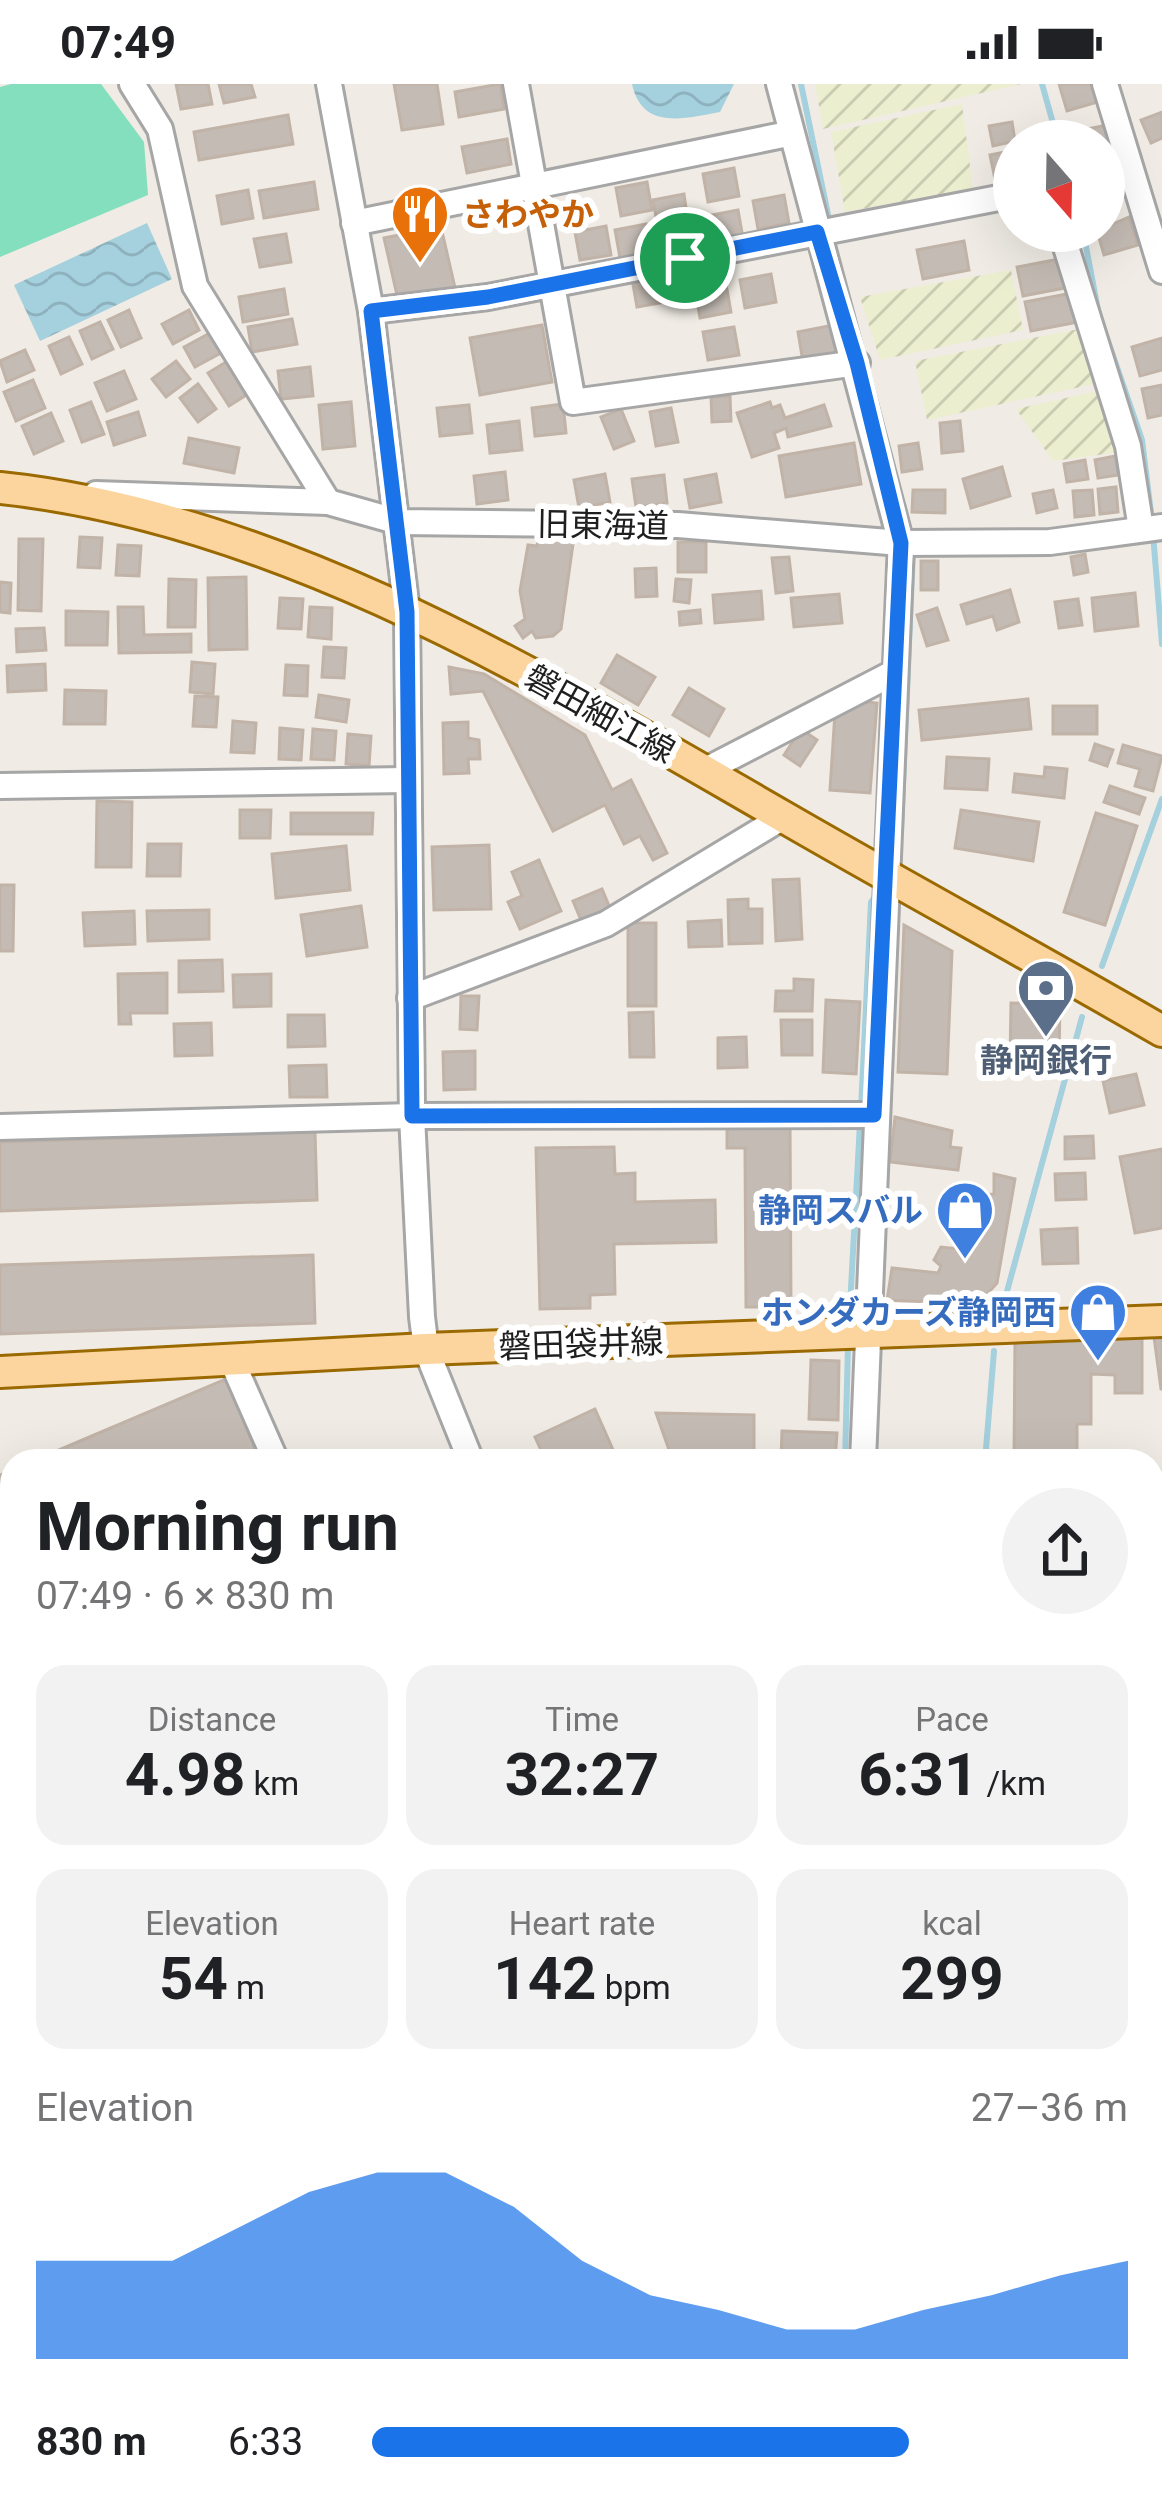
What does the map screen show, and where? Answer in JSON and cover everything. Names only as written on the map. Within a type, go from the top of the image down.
[{"type":"main road","name":"磐田細江線","points":[[0,488],[46,493],[215,536],[407,612],[584,702],[1162,1031]]},
{"type":"main road","name":"磐田袋井線","points":[[0,1372],[426,1349],[1162,1322]]},
{"type":"street","points":[[132,84],[160,129],[195,286],[328,502]]},
{"type":"street","points":[[329,84],[371,311],[407,612],[412,1116],[426,1349],[466,1449]]},
{"type":"street","points":[[516,84],[574,402],[857,363]]},
{"type":"street","points":[[779,84],[788,134],[857,363],[901,543],[863,1449]]},
{"type":"street","points":[[1105,84],[1162,271]]},
{"type":"street","points":[[354,223],[788,134]]},
{"type":"street","points":[[1125,175],[1131,174]]},
{"type":"street","points":[[371,311],[553,284],[993,200]]},
{"type":"street","points":[[1068,252],[1154,528]]},
{"type":"street","name":"旧東海道","points":[[46,493],[328,502],[399,522],[678,525],[901,543],[1050,542],[1154,528]]},
{"type":"street","points":[[704,771],[895,672]]},
{"type":"street","points":[[0,786],[406,780]]},
{"type":"street","points":[[410,998],[606,924],[783,817]]},
{"type":"street","points":[[0,1127],[412,1116],[874,1115]]},
{"type":"street","points":[[230,1359],[271,1449]]},
{"type":"green space","points":[[101,84],[144,142],[148,195],[0,257],[0,87]]},
{"type":"green space","points":[[815,84],[1021,84],[823,129]]},
{"type":"green space","points":[[962,104],[973,189],[845,212],[831,132]]},
{"type":"green space","points":[[1011,270],[1023,330],[880,360],[860,297]]},
{"type":"green space","points":[[1089,327],[1099,383],[927,420],[915,361]]},
{"type":"green space","points":[[1102,390],[1121,452],[1053,461],[1016,409]]},
{"type":"water","points":[[632,84],[734,84],[720,112],[666,118],[645,109]]},
{"type":"water","points":[[147,223],[172,279],[40,341],[14,285]]},
{"type":"building","points":[[176,84],[208,84],[212,104],[181,109]]},
{"type":"building","points":[[219,84],[251,84],[255,97],[224,103]]},
{"type":"building","points":[[394,84],[437,84],[443,124],[402,130]]},
{"type":"building","points":[[500,84],[504,109],[459,117],[455,92]]},
{"type":"building","points":[[1059,84],[1096,84],[1101,101],[1067,111]]},
{"type":"building","points":[[1162,112],[1162,138],[1151,143],[1141,120]]},
{"type":"building","points":[[288,115],[293,144],[199,160],[194,132]]},
{"type":"building","points":[[507,139],[511,164],[467,173],[462,147]]},
{"type":"building","points":[[734,168],[739,196],[708,202],[703,174]]},
{"type":"building","points":[[314,182],[318,209],[264,218],[259,191]]},
{"type":"building","points":[[647,182],[652,210],[621,216],[616,188]]},
{"type":"building","points":[[248,190],[253,218],[222,224],[217,196]]},
{"type":"building","points":[[684,194],[688,222],[658,228],[653,200]]},
{"type":"building","points":[[784,195],[789,223],[758,229],[753,201]]},
{"type":"building","points":[[738,210],[743,238],[712,244],[707,216]]},
{"type":"building","points":[[1129,217],[1138,245],[1125,249],[1125,219]]},
{"type":"building","points":[[646,224],[651,252],[620,258],[615,230]]},
{"type":"building","points":[[606,226],[611,255],[580,260],[575,232]]},
{"type":"building","name":"さわやか","points":[[441,227],[456,292],[399,304],[384,238]]},
{"type":"building","points":[[286,234],[291,262],[260,267],[254,239]]},
{"type":"building","points":[[964,241],[969,270],[923,279],[917,250]]},
{"type":"building","points":[[1064,258],[1070,287],[1023,296],[1017,267]]},
{"type":"building","points":[[688,269],[693,297],[637,307],[632,279]]},
{"type":"building","points":[[771,274],[776,302],[745,308],[740,280]]},
{"type":"building","points":[[726,284],[731,312],[700,318],[695,289]]},
{"type":"building","points":[[284,289],[288,314],[243,322],[239,297]]},
{"type":"building","points":[[1072,293],[1078,322],[1031,331],[1025,302]]},
{"type":"building","points":[[129,310],[141,338],[121,347],[108,320]]},
{"type":"building","points":[[189,310],[199,330],[173,344],[162,324]]},
{"type":"building","points":[[292,319],[297,344],[252,352],[248,327]]},
{"type":"building","points":[[100,322],[113,349],[92,359],[80,331]]},
{"type":"building","points":[[844,323],[850,353],[803,362],[798,332]]},
{"type":"building","points":[[542,325],[552,382],[480,395],[470,338]]},
{"type":"building","points":[[734,327],[739,355],[708,360],[703,332]]},
{"type":"building","points":[[210,333],[221,353],[195,367],[184,347]]},
{"type":"building","points":[[69,337],[82,364],[61,374],[49,346]]},
{"type":"building","points":[[1162,338],[1162,370],[1140,376],[1132,347]]},
{"type":"building","points":[[25,350],[34,370],[7,382],[0,361]]},
{"type":"building","points":[[231,359],[251,392],[229,406],[208,373]]},
{"type":"building","points":[[176,361],[190,379],[166,397],[152,379]]},
{"type":"building","points":[[310,367],[313,396],[281,399],[278,371]]},
{"type":"building","points":[[124,371],[136,399],[107,411],[95,383]]},
{"type":"building","points":[[33,380],[45,408],[16,421],[4,392]]},
{"type":"building","points":[[198,384],[216,409],[198,422],[180,398]]},
{"type":"building","points":[[1162,385],[1162,415],[1148,418],[1142,389]]},
{"type":"building","points":[[730,396],[731,421],[712,422],[711,397]]},
{"type":"building","points":[[91,402],[104,434],[82,442],[70,410]]},
{"type":"building","points":[[351,402],[355,446],[323,449],[319,405]]},
{"type":"building","points":[[770,402],[772,408],[780,405],[785,418],[824,405],[831,426],[788,437],[786,428],[774,433],[779,448],[752,457],[737,413]]},
{"type":"building","points":[[563,404],[566,433],[535,436],[532,408]]},
{"type":"building","points":[[469,405],[472,433],[440,436],[437,408]]},
{"type":"building","points":[[671,408],[678,442],[656,446],[650,412]]},
{"type":"building","points":[[621,409],[634,441],[614,449],[601,417]]},
{"type":"building","points":[[138,412],[145,435],[114,445],[107,422]]},
{"type":"building","points":[[51,413],[63,441],[34,454],[22,426]]},
{"type":"building","points":[[519,421],[522,450],[490,453],[487,425]]},
{"type":"building","points":[[960,421],[963,451],[942,453],[940,423]]},
{"type":"building","points":[[189,438],[239,448],[234,473],[184,463]]},
{"type":"building","points":[[854,443],[861,484],[786,497],[779,456]]},
{"type":"building","points":[[918,443],[922,469],[902,472],[899,446]]},
{"type":"building","points":[[1115,456],[1118,475],[1098,478],[1095,460]]},
{"type":"building","points":[[1085,460],[1088,479],[1067,482],[1064,464]]},
{"type":"building","points":[[1002,467],[1010,496],[971,508],[963,479]]},
{"type":"building","points":[[505,472],[508,500],[477,504],[474,476]]},
{"type":"building","points":[[605,474],[610,502],[579,508],[574,480]]},
{"type":"building","points":[[716,474],[721,502],[690,508],[685,480]]},
{"type":"building","points":[[664,475],[667,503],[636,507],[632,479]]},
{"type":"building","points":[[1116,487],[1118,512],[1100,514],[1098,489]]},
{"type":"building","points":[[913,490],[945,490],[945,513],[912,512]]},
{"type":"building","points":[[1053,490],[1057,508],[1037,513],[1033,494]]},
{"type":"building","points":[[1092,490],[1094,515],[1075,517],[1073,491]]},
{"type":"building","points":[[539,535],[574,537],[561,629],[553,636],[536,638],[532,631],[523,638],[515,626],[525,619],[520,591],[528,545],[537,546]]},
{"type":"building","points":[[80,537],[102,538],[100,568],[78,567]]},
{"type":"building","points":[[19,539],[43,539],[41,611],[18,610]]},
{"type":"building","points":[[678,542],[706,542],[706,572],[678,572]]},
{"type":"building","points":[[118,545],[141,546],[139,576],[116,575]]},
{"type":"building","points":[[1085,554],[1088,572],[1074,575],[1071,557]]},
{"type":"building","points":[[789,557],[793,591],[776,593],[772,558]]},
{"type":"building","points":[[921,561],[938,561],[938,590],[921,590]]},
{"type":"building","points":[[656,568],[657,596],[636,597],[635,569]]},
{"type":"building","points":[[246,577],[247,649],[209,650],[208,578]]},
{"type":"building","points":[[169,579],[196,580],[195,627],[168,627]]},
{"type":"building","points":[[676,579],[691,580],[689,603],[674,601]]},
{"type":"building","points":[[0,582],[11,583],[10,613],[0,612]]},
{"type":"building","points":[[1010,590],[1019,622],[997,630],[993,616],[967,624],[961,605]]},
{"type":"building","points":[[761,591],[763,619],[715,623],[713,595]]},
{"type":"building","points":[[1135,593],[1138,626],[1095,631],[1092,598]]},
{"type":"building","points":[[839,594],[842,623],[794,627],[791,598]]},
{"type":"building","points":[[280,598],[303,599],[301,629],[278,628]]},
{"type":"building","points":[[1078,599],[1082,625],[1059,628],[1055,602]]},
{"type":"building","points":[[118,607],[143,607],[144,635],[191,634],[191,652],[119,653]]},
{"type":"building","points":[[310,607],[332,608],[331,639],[308,637]]},
{"type":"building","points":[[937,608],[948,640],[927,646],[917,615]]},
{"type":"building","points":[[700,610],[701,623],[680,625],[679,612]]},
{"type":"building","points":[[66,611],[108,612],[107,645],[66,645]]},
{"type":"building","points":[[44,628],[46,650],[17,652],[16,629]]},
{"type":"building","points":[[324,647],[346,648],[344,678],[322,677]]},
{"type":"building","points":[[617,655],[655,677],[638,705],[601,683]]},
{"type":"building","points":[[192,662],[215,664],[213,694],[190,692]]},
{"type":"building","points":[[45,664],[46,690],[8,692],[7,666]]},
{"type":"building","points":[[286,665],[308,666],[307,696],[284,695]]},
{"type":"building","points":[[449,667],[484,674],[585,735],[612,790],[631,780],[667,853],[653,860],[640,836],[624,844],[605,805],[553,831],[483,691],[451,694]]},
{"type":"building","points":[[689,688],[724,709],[709,736],[673,715]]},
{"type":"building","points":[[65,690],[106,691],[105,724],[64,724]]},
{"type":"building","points":[[319,695],[349,700],[346,722],[316,717]]},
{"type":"building","points":[[195,696],[218,697],[216,727],[193,726]]},
{"type":"building","points":[[1028,699],[1031,729],[922,740],[919,710]]},
{"type":"building","points":[[854,701],[877,703],[870,793],[830,790],[835,712]]},
{"type":"building","points":[[1053,706],[1097,706],[1097,734],[1053,734]]},
{"type":"building","points":[[233,721],[256,723],[254,753],[231,752]]},
{"type":"building","points":[[468,722],[468,738],[479,740],[480,759],[468,759],[469,773],[444,774],[443,723]]},
{"type":"building","points":[[280,728],[303,730],[301,760],[279,759]]},
{"type":"building","points":[[313,729],[336,731],[334,760],[311,759]]},
{"type":"building","points":[[801,729],[817,740],[800,766],[784,755]]},
{"type":"building","points":[[348,734],[371,736],[369,766],[346,764]]},
{"type":"building","points":[[1095,744],[1113,750],[1107,766],[1090,760]]},
{"type":"building","points":[[1123,745],[1162,756],[1153,791],[1135,786],[1140,769],[1118,763]]},
{"type":"building","points":[[947,757],[989,759],[987,790],[945,788]]},
{"type":"building","points":[[1045,767],[1067,769],[1064,798],[1013,792],[1015,774],[1044,777]]},
{"type":"building","points":[[1110,786],[1145,798],[1139,814],[1104,802]]},
{"type":"building","points":[[97,801],[132,802],[131,867],[96,867]]},
{"type":"building","points":[[240,810],[271,810],[270,838],[240,838]]},
{"type":"building","points":[[961,810],[1039,822],[1033,861],[955,848]]},
{"type":"building","points":[[291,813],[373,813],[372,834],[291,834]]},
{"type":"building","points":[[1096,813],[1137,826],[1105,925],[1064,912]]},
{"type":"building","points":[[148,844],[181,844],[180,876],[147,876]]},
{"type":"building","points":[[489,845],[491,909],[434,910],[432,847]]},
{"type":"building","points":[[346,846],[350,890],[276,898],[272,854]]},
{"type":"building","points":[[539,860],[561,911],[520,929],[508,902],[522,896],[512,872]]},
{"type":"building","points":[[799,879],[802,939],[776,941],[773,880]]},
{"type":"building","points":[[0,885],[14,885],[13,951],[0,951]]},
{"type":"building","points":[[602,889],[610,908],[581,920],[573,901]]},
{"type":"building","points":[[748,899],[748,909],[762,909],[762,943],[729,944],[728,900]]},
{"type":"building","points":[[361,906],[367,947],[307,956],[301,915]]},
{"type":"building","points":[[209,910],[209,939],[148,941],[147,911]]},
{"type":"building","points":[[134,911],[135,944],[85,946],[83,913]]},
{"type":"building","points":[[721,920],[722,946],[689,947],[688,922]]},
{"type":"building","points":[[628,923],[656,923],[656,1006],[628,1006]]},
{"type":"building","points":[[904,925],[952,951],[947,1074],[898,1072]]},
{"type":"building","points":[[222,960],[223,991],[179,992],[179,961]]},
{"type":"building","points":[[167,973],[167,1013],[130,1013],[131,1024],[119,1024],[118,974]]},
{"type":"building","points":[[271,974],[271,1006],[234,1007],[233,975]]},
{"type":"building","points":[[794,979],[813,980],[812,1011],[775,1011],[776,991],[794,991]]},
{"type":"building","points":[[461,996],[479,996],[477,1030],[460,1029]]},
{"type":"building","points":[[826,1000],[860,1002],[856,1074],[823,1072]]},
{"type":"building","points":[[1011,1003],[1060,1004],[1059,1061],[1010,1061]]},
{"type":"building","points":[[653,1012],[654,1057],[630,1057],[629,1013]]},
{"type":"building","points":[[288,1015],[324,1015],[325,1046],[288,1047]]},
{"type":"building","points":[[781,1020],[812,1020],[812,1055],[782,1055]]},
{"type":"building","points":[[211,1023],[212,1055],[175,1056],[174,1024]]},
{"type":"building","points":[[746,1037],[747,1067],[718,1068],[718,1038]]},
{"type":"building","points":[[475,1051],[475,1089],[444,1090],[443,1052]]},
{"type":"building","points":[[326,1065],[327,1097],[290,1097],[289,1066]]},
{"type":"building","points":[[1136,1074],[1144,1105],[1110,1113],[1103,1081]]},
{"type":"building","points":[[895,1117],[952,1131],[950,1147],[961,1148],[958,1170],[890,1162]]},
{"type":"building","points":[[790,1123],[791,1307],[746,1307],[745,1148],[727,1148],[727,1124]]},
{"type":"building","points":[[315,1132],[317,1200],[0,1211],[0,1142]]},
{"type":"building","points":[[1093,1136],[1094,1158],[1065,1159],[1065,1137]]},
{"type":"building","points":[[614,1147],[615,1174],[635,1173],[635,1202],[715,1200],[716,1242],[614,1244],[615,1294],[590,1295],[590,1308],[540,1309],[536,1148]]},
{"type":"building","points":[[1162,1149],[1162,1228],[1135,1233],[1120,1157]]},
{"type":"building","points":[[1085,1173],[1086,1199],[1056,1200],[1055,1174]]},
{"type":"building","points":[[994,1174],[1015,1179],[997,1283],[978,1304],[887,1300],[892,1268],[938,1273],[941,1266],[934,1260],[941,1247],[960,1249],[969,1195],[994,1194]]},
{"type":"building","points":[[1077,1228],[1078,1263],[1043,1264],[1041,1230]]},
{"type":"building","points":[[313,1255],[315,1323],[0,1334],[0,1265]]},
{"type":"building","points":[[1015,1337],[1142,1338],[1142,1393],[1115,1393],[1115,1375],[1091,1374],[1091,1424],[1077,1424],[1077,1449],[1014,1449]]},
{"type":"building","points":[[1154,1337],[1162,1338],[1162,1389],[1161,1389]]},
{"type":"building","points":[[811,1360],[839,1361],[838,1420],[809,1419]]},
{"type":"building","points":[[226,1379],[255,1449],[61,1449]]},
{"type":"building","points":[[595,1409],[613,1449],[540,1449],[535,1437]]},
{"type":"building","points":[[656,1413],[754,1415],[754,1449],[669,1449]]},
{"type":"building","points":[[782,1431],[837,1433],[836,1449],[781,1449]]},
{"type":"waterway","points":[[801,84],[830,224]]},
{"type":"waterway","points":[[1042,84],[1052,120]]},
{"type":"waterway","points":[[1087,252],[1099,315],[1142,440],[1152,521]]},
{"type":"waterway","points":[[903,504],[911,537]]},
{"type":"waterway","points":[[1153,534],[1162,644]]},
{"type":"waterway","points":[[901,831],[913,550]]},
{"type":"waterway","points":[[1102,966],[1162,799]]},
{"type":"waterway","points":[[861,1110],[871,902],[879,892]]},
{"type":"waterway","points":[[1003,1306],[1082,1017]]},
{"type":"waterway","points":[[849,1325],[860,1123]]},
{"type":"waterway","points":[[845,1449],[848,1345]]},
{"type":"waterway","points":[[986,1449],[994,1351]]},
{"type":"place","name":"さわやか","points":[[420,265]]},
{"type":"place","name":"静岡銀行","points":[[1046,1039]]},
{"type":"place","name":"静岡スバル","points":[[965,1261]]},
{"type":"place","name":"ホンダカーズ静岡西","points":[[1098,1363]]},
{"type":"route","points":[[817,232],[857,363],[901,543],[874,1115],[412,1116],[407,612],[371,311],[488,297],[685,258],[817,232]]}]
